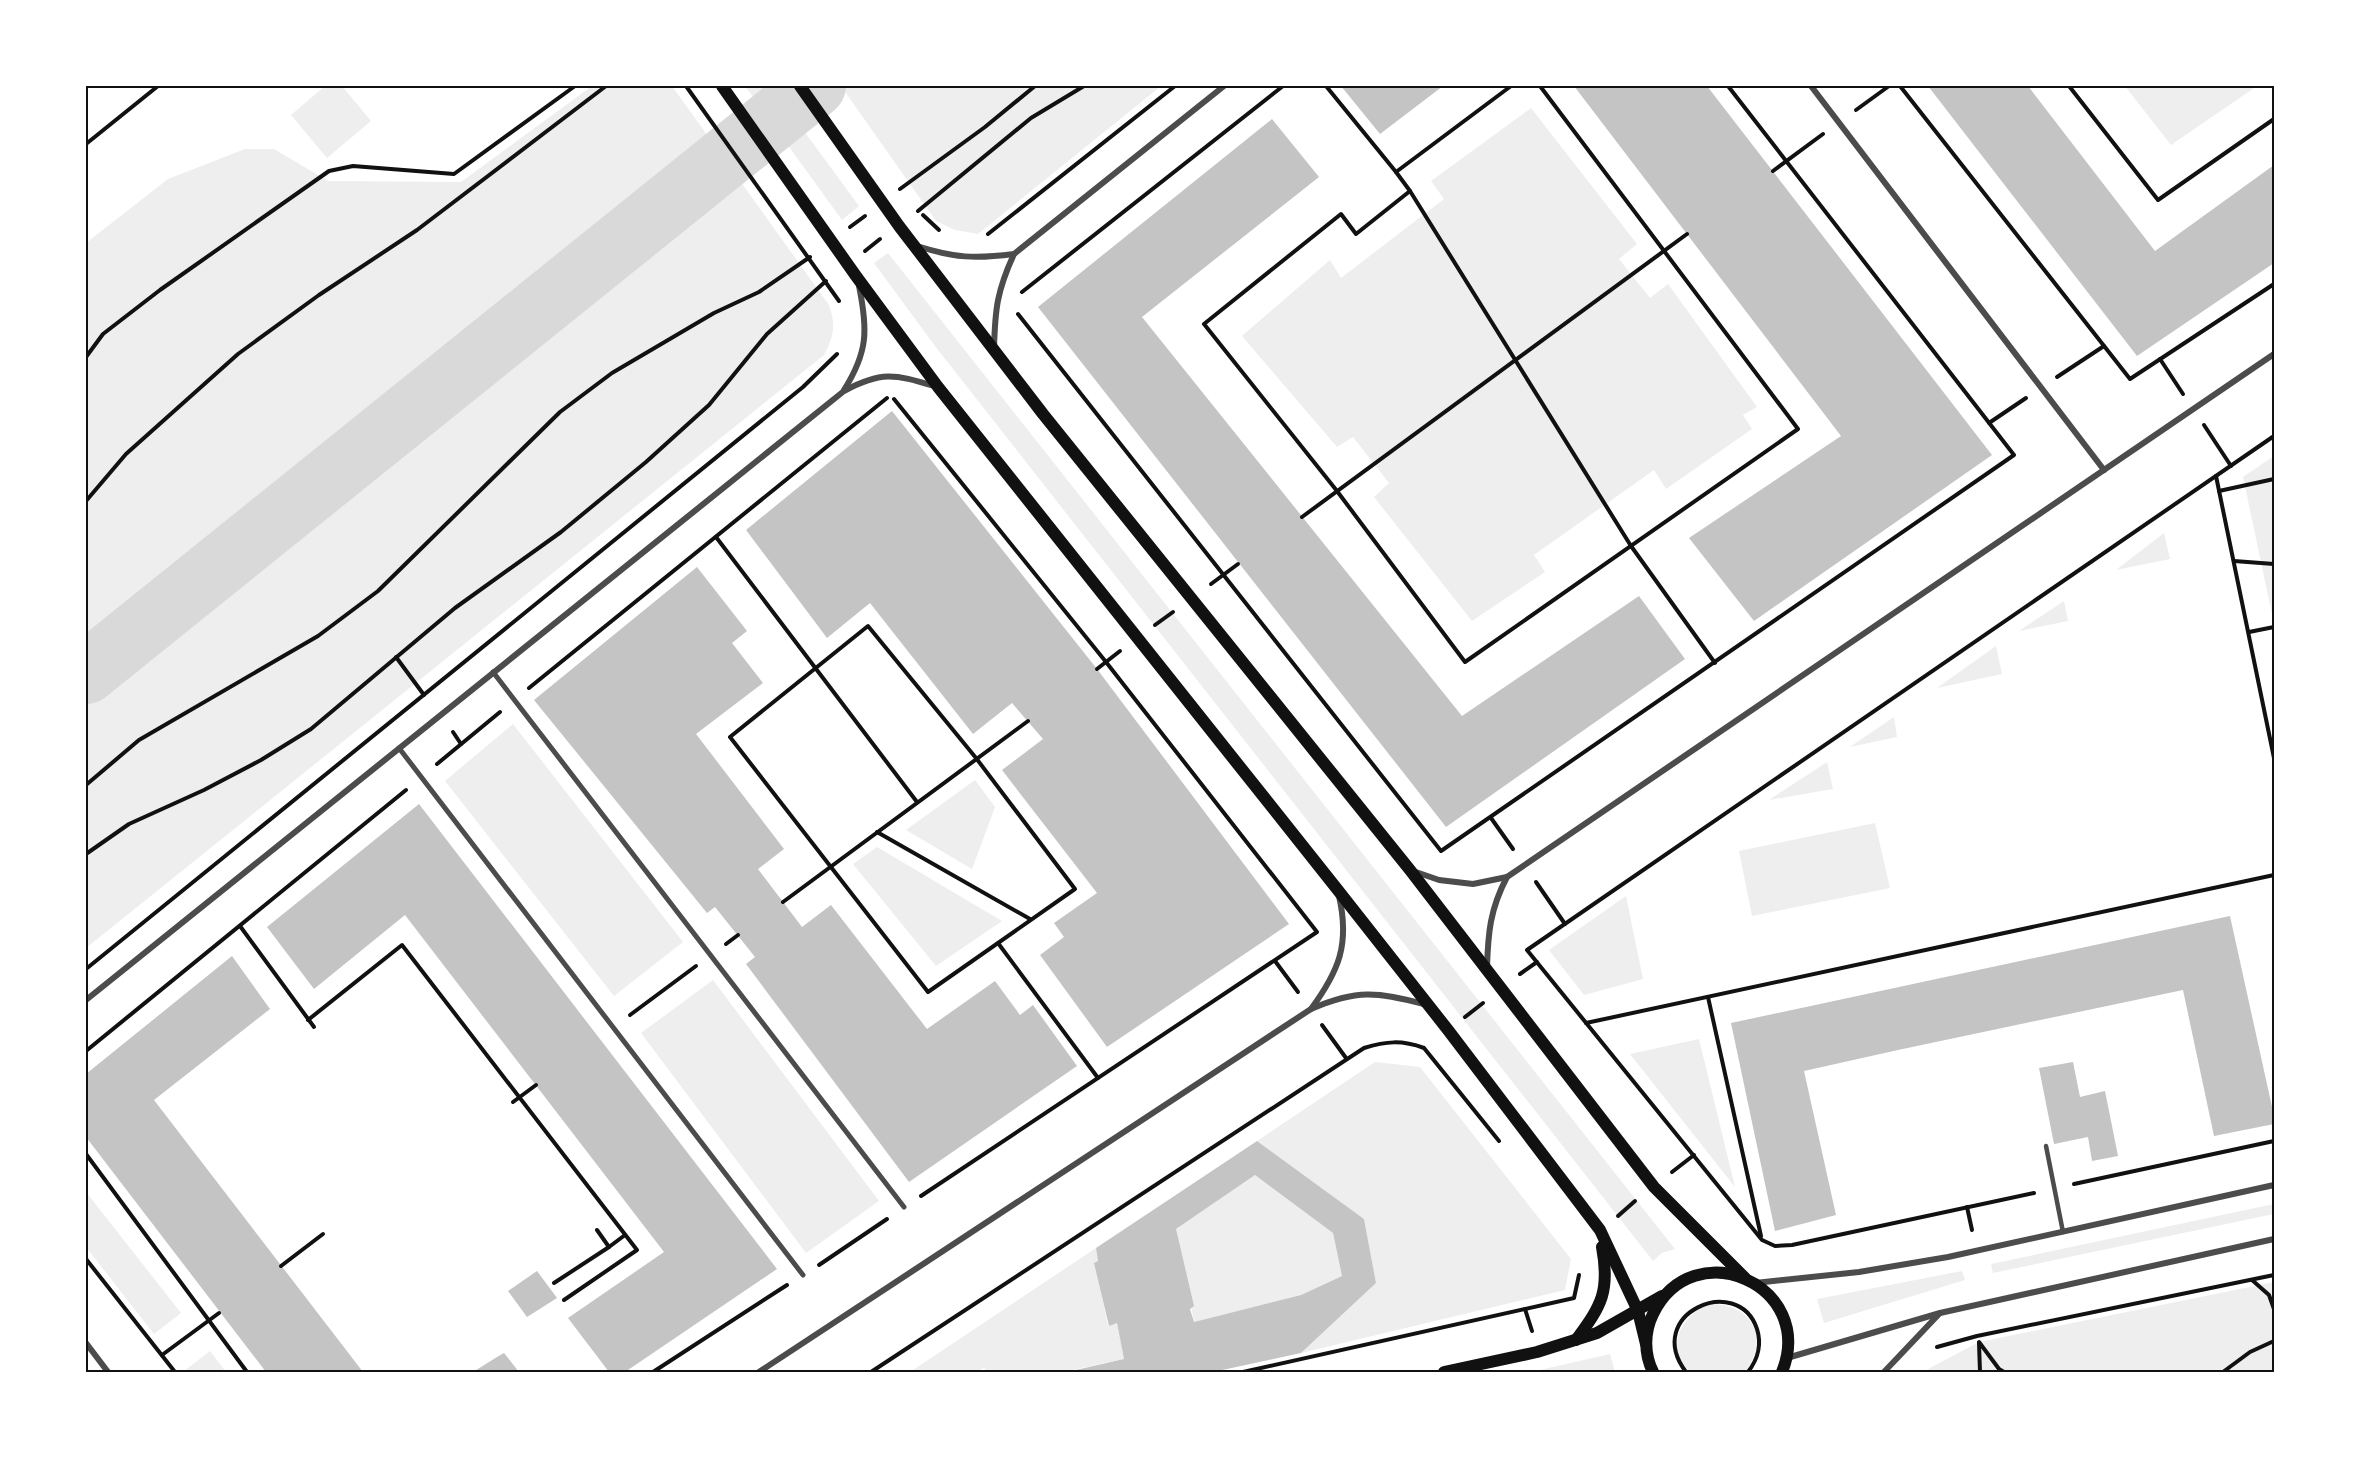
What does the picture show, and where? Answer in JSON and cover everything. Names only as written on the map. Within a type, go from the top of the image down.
[{"type":"main road","points":[[722,86],[856,276],[938,387],[1337,889],[1600,1230],[1638,1311],[1653,1372]]},
{"type":"main road","points":[[800,86],[899,226],[994,351],[1410,870],[1654,1187],[1750,1280],[1768,1294],[1783,1316],[1787,1330],[1786,1366]]},
{"type":"main road","points":[[1576,1340],[1594,1315],[1605,1290],[1605,1263],[1600,1230]]},
{"type":"main road","points":[[1444,1372],[1537,1352],[1597,1333],[1689,1279],[1703,1274],[1718,1272],[1750,1280]]},
{"type":"main road","points":[[1646,1344],[1652,1317],[1667,1293]]},
{"type":"street","points":[[994,351],[995,310],[1001,282],[1014,254],[1224,86]]},
{"type":"street","points":[[1811,86],[2104,470]]},
{"type":"street","points":[[913,244],[947,255],[982,258],[1014,254]]},
{"type":"street","points":[[844,391],[856,371],[863,352],[864,309],[856,276]]},
{"type":"street","points":[[1410,870],[1439,880],[1473,884],[1507,877],[2274,354]]},
{"type":"street","points":[[86,1000],[844,391],[866,379],[888,375],[938,387]]},
{"type":"street","points":[[493,672],[904,1208]]},
{"type":"street","points":[[399,748],[803,1275]]},
{"type":"street","points":[[1487,971],[1488,930],[1495,900],[1507,877]]},
{"type":"street","points":[[1311,1009],[1328,986],[1338,966],[1344,943],[1344,916],[1337,889]]},
{"type":"street","points":[[759,1372],[1311,1009],[1354,994],[1376,993],[1428,1005]]},
{"type":"street","points":[[1750,1280],[1859,1272],[1948,1257],[2274,1185]]},
{"type":"street","points":[[1786,1366],[1940,1312],[2274,1239]]},
{"type":"street","points":[[1884,1372],[1940,1312]]},
{"type":"street","points":[[86,1343],[108,1372]]},
{"type":"lane","points":[[2046,1146],[2063,1232]]},
{"type":"path","points":[[86,144],[158,86]]},
{"type":"path","points":[[86,357],[103,334],[160,290],[329,171],[353,166],[454,174],[575,86]]},
{"type":"path","points":[[86,501],[126,454],[238,354],[319,295],[417,230],[606,86]]},
{"type":"path","points":[[686,86],[843,307]]},
{"type":"path","points":[[86,785],[139,740],[318,636],[378,591],[560,412],[612,373],[714,313],[759,292],[808,259],[828,236],[879,198],[902,187],[985,127],[1035,86]]},
{"type":"path","points":[[86,854],[129,824],[204,790],[261,760],[311,729],[455,608],[561,532],[646,462],[709,405],[766,334],[825,282],[919,211],[1031,118],[1084,86]]},
{"type":"path","points":[[986,235],[996,230],[1175,86]]},
{"type":"path","points":[[1018,295],[1283,86]]},
{"type":"path","points":[[1326,86],[1410,191],[1631,546],[1715,663]]},
{"type":"path","points":[[1396,172],[1511,86]]},
{"type":"path","points":[[1410,191],[1356,234],[1341,213],[1204,324],[1337,491],[1465,662],[1798,429],[1540,86]]},
{"type":"path","points":[[1016,312],[1441,851],[2014,455],[1728,86]]},
{"type":"path","points":[[1900,86],[2130,380],[2274,284]]},
{"type":"path","points":[[2069,86],[2158,200],[2274,119]]},
{"type":"path","points":[[902,187],[908,195]]},
{"type":"path","points":[[913,203],[946,236]]},
{"type":"path","points":[[1302,517],[1687,234]]},
{"type":"path","points":[[86,969],[730,447],[824,369],[838,353]]},
{"type":"path","points":[[86,1052],[891,394],[1106,662],[1317,932],[803,1275],[653,1372]]},
{"type":"path","points":[[2274,436],[1527,950],[1762,1240],[1775,1246],[1792,1245],[2274,1141]]},
{"type":"path","points":[[2216,477],[2273,741],[2274,758]]},
{"type":"path","points":[[2219,491],[2274,479]]},
{"type":"path","points":[[716,537],[917,802]]},
{"type":"path","points":[[2234,561],[2274,564]]},
{"type":"path","points":[[1097,669],[1238,564]]},
{"type":"path","points":[[867,626],[976,758],[1075,889],[928,992],[730,737],[815,668],[867,626]]},
{"type":"path","points":[[2248,632],[2274,627]]},
{"type":"path","points":[[783,902],[1028,721]]},
{"type":"path","points":[[877,832],[1031,919]]},
{"type":"path","points":[[1586,1023],[2274,875]]},
{"type":"path","points":[[240,926],[314,1027]]},
{"type":"path","points":[[613,1028],[738,935]]},
{"type":"path","points":[[998,943],[1098,1078]]},
{"type":"path","points":[[308,1020],[402,945],[637,1250],[564,1300]]},
{"type":"path","points":[[1708,997],[1762,1240]]},
{"type":"path","points":[[871,1372],[1364,1048],[1385,1041],[1407,1041],[1424,1048],[1502,1144]]},
{"type":"path","points":[[513,1102],[536,1084]]},
{"type":"path","points":[[86,1154],[247,1372]]},
{"type":"path","points":[[597,1230],[609,1246]]},
{"type":"path","points":[[281,1266],[323,1234]]},
{"type":"path","points":[[554,1283],[626,1234]]},
{"type":"path","points":[[86,1259],[175,1372]]},
{"type":"path","points":[[1243,1372],[1574,1298],[1580,1270]]},
{"type":"path","points":[[1935,1348],[1977,1335],[2274,1275]]},
{"type":"path","points":[[2251,1279],[2269,1295],[2274,1309]]},
{"type":"path","points":[[1686,1372],[1677,1359],[1674,1345],[1676,1330],[1683,1317],[1695,1307],[1708,1302],[1723,1302],[1737,1306],[1748,1314],[1755,1325],[1759,1338],[1759,1351],[1755,1364],[1748,1372]]},
{"type":"path","points":[[162,1356],[219,1312]]},
{"type":"path","points":[[1977,1335],[1980,1372]]},
{"type":"path","points":[[2223,1372],[2250,1352],[2274,1341]]},
{"type":"path","points":[[1978,1342],[1999,1369],[2004,1372]]},
{"type":"shaded area","points":[[325,86],[342,86],[371,121],[327,158],[291,115]]},
{"type":"shaded area","points":[[592,86],[672,86],[829,305],[833,330],[824,355],[86,948],[86,243],[168,179],[245,149],[274,149],[328,181],[461,182]]},
{"type":"shaded area","points":[[745,86],[771,86],[859,206],[842,220]]},
{"type":"shaded area","points":[[841,86],[1161,86],[978,234],[955,230],[936,221]]},
{"type":"shaded area","points":[[2125,86],[2257,86],[2171,145]]},
{"type":"shaded area","points":[[1531,108],[1637,244],[1619,259],[1650,298],[1668,284],[1757,407],[1743,415],[1752,429],[1666,489],[1654,470],[1534,555],[1545,572],[1472,621],[1374,497],[1389,483],[1353,437],[1337,447],[1242,336],[1330,260],[1341,278],[1444,199],[1431,181]]},
{"type":"shaded area","points":[[888,253],[1675,1249],[1662,1253],[1653,1261],[935,346],[874,263]]},
{"type":"shaded area","points":[[2274,456],[2274,619],[2273,619],[2243,477]]},
{"type":"shaded area","points":[[2164,533],[2170,559],[2116,570]]},
{"type":"shaded area","points":[[2064,601],[2068,621],[2019,631]]},
{"type":"shaded area","points":[[1996,646],[2002,674],[1937,688]]},
{"type":"shaded area","points":[[1894,717],[1897,737],[1850,747]]},
{"type":"shaded area","points":[[513,724],[683,942],[614,996],[445,781]]},
{"type":"shaded area","points":[[1827,762],[1833,789],[1769,800]]},
{"type":"shaded area","points":[[975,780],[995,807],[972,869],[906,830]]},
{"type":"shaded area","points":[[1875,823],[1890,888],[1752,916],[1739,851]]},
{"type":"shaded area","points":[[877,847],[1002,921],[936,966],[853,864]]},
{"type":"shaded area","points":[[1626,896],[1643,979],[1584,995],[1549,950]]},
{"type":"shaded area","points":[[713,980],[879,1201],[806,1253],[641,1033]]},
{"type":"shaded area","points":[[1699,1039],[1735,1187],[1630,1054]]},
{"type":"shaded area","points":[[1375,1062],[1420,1067],[1571,1259],[1565,1290],[1301,1353],[1376,1283],[1364,1219],[1257,1141]]},
{"type":"shaded area","points":[[1255,1175],[1333,1233],[1342,1276],[1301,1295],[1194,1322],[1176,1229]]},
{"type":"shaded area","points":[[86,1192],[181,1313],[154,1334],[86,1247]]},
{"type":"shaded area","points":[[2274,1204],[2274,1214],[1993,1273],[1991,1264]]},
{"type":"shaded area","points":[[1096,1248],[1098,1261],[1095,1263],[1108,1326],[1117,1323],[1124,1359],[1063,1372],[988,1372],[984,1368],[975,1372],[910,1372]]},
{"type":"shaded area","points":[[1962,1271],[1965,1280],[1824,1323],[1817,1299]]},
{"type":"shaded area","points":[[2274,1282],[2274,1372],[1926,1372],[1979,1342]]},
{"type":"shaded area","points":[[1709,1304],[1736,1309],[1746,1316],[1752,1325],[1756,1335],[1756,1347],[1753,1359],[1745,1372],[1690,1372],[1682,1363],[1677,1344],[1683,1325],[1690,1316]]},
{"type":"shaded area","points":[[210,1351],[226,1372],[183,1372]]},
{"type":"shaded area","points":[[1610,1354],[1615,1372],[1531,1372]]},
{"type":"building","points":[[1341,86],[1443,86],[1380,134]]},
{"type":"building","points":[[1574,86],[1707,86],[1992,455],[1754,621],[1689,538],[1841,436]]},
{"type":"building","points":[[1928,86],[2028,86],[2155,251],[2274,165],[2274,263],[2137,356]]},
{"type":"building","points":[[1272,119],[1319,177],[1142,317],[1462,716],[1639,596],[1685,659],[1446,827],[1038,307]]},
{"type":"building","points":[[892,411],[1097,669],[1289,924],[1107,1047],[1040,955],[1064,937],[1054,923],[1097,893],[1002,770],[1043,739],[1012,703],[973,734],[870,603],[827,638],[746,530]]},
{"type":"building","points":[[697,567],[747,631],[732,643],[763,683],[696,734],[784,849],[758,869],[802,927],[831,905],[927,1029],[995,981],[1020,1015],[1033,1005],[1077,1066],[909,1182],[746,964],[755,957],[715,907],[707,913],[534,700]]},
{"type":"building","points":[[419,804],[777,1269],[625,1372],[609,1372],[568,1318],[664,1252],[405,915],[314,989],[267,927]]},
{"type":"building","points":[[2230,916],[2274,1124],[2214,1136],[2183,990],[1898,1050],[1804,1071],[1836,1215],[1775,1231],[1731,1023]]},
{"type":"building","points":[[232,956],[270,1009],[154,1100],[363,1372],[266,1372],[86,1137],[86,1074]]},
{"type":"building","points":[[2073,1062],[2080,1097],[2105,1091],[2118,1156],[2092,1161],[2088,1137],[2054,1144],[2039,1068]]},
{"type":"building","points":[[1257,1141],[1364,1219],[1376,1283],[1301,1353],[1213,1372],[1067,1372],[1124,1359],[1117,1323],[1109,1326],[1094,1263],[1098,1261],[1096,1248]],"holes":[[[1255,1175],[1333,1233],[1342,1276],[1301,1295],[1194,1322],[1190,1309],[1194,1306],[1176,1229]]]},
{"type":"building","points":[[537,1271],[557,1298],[527,1317],[508,1291]]},
{"type":"building","points":[[504,1353],[519,1372],[473,1372],[497,1357]]},
{"type":"waterway","points":[[86,673],[815,86]]}]
